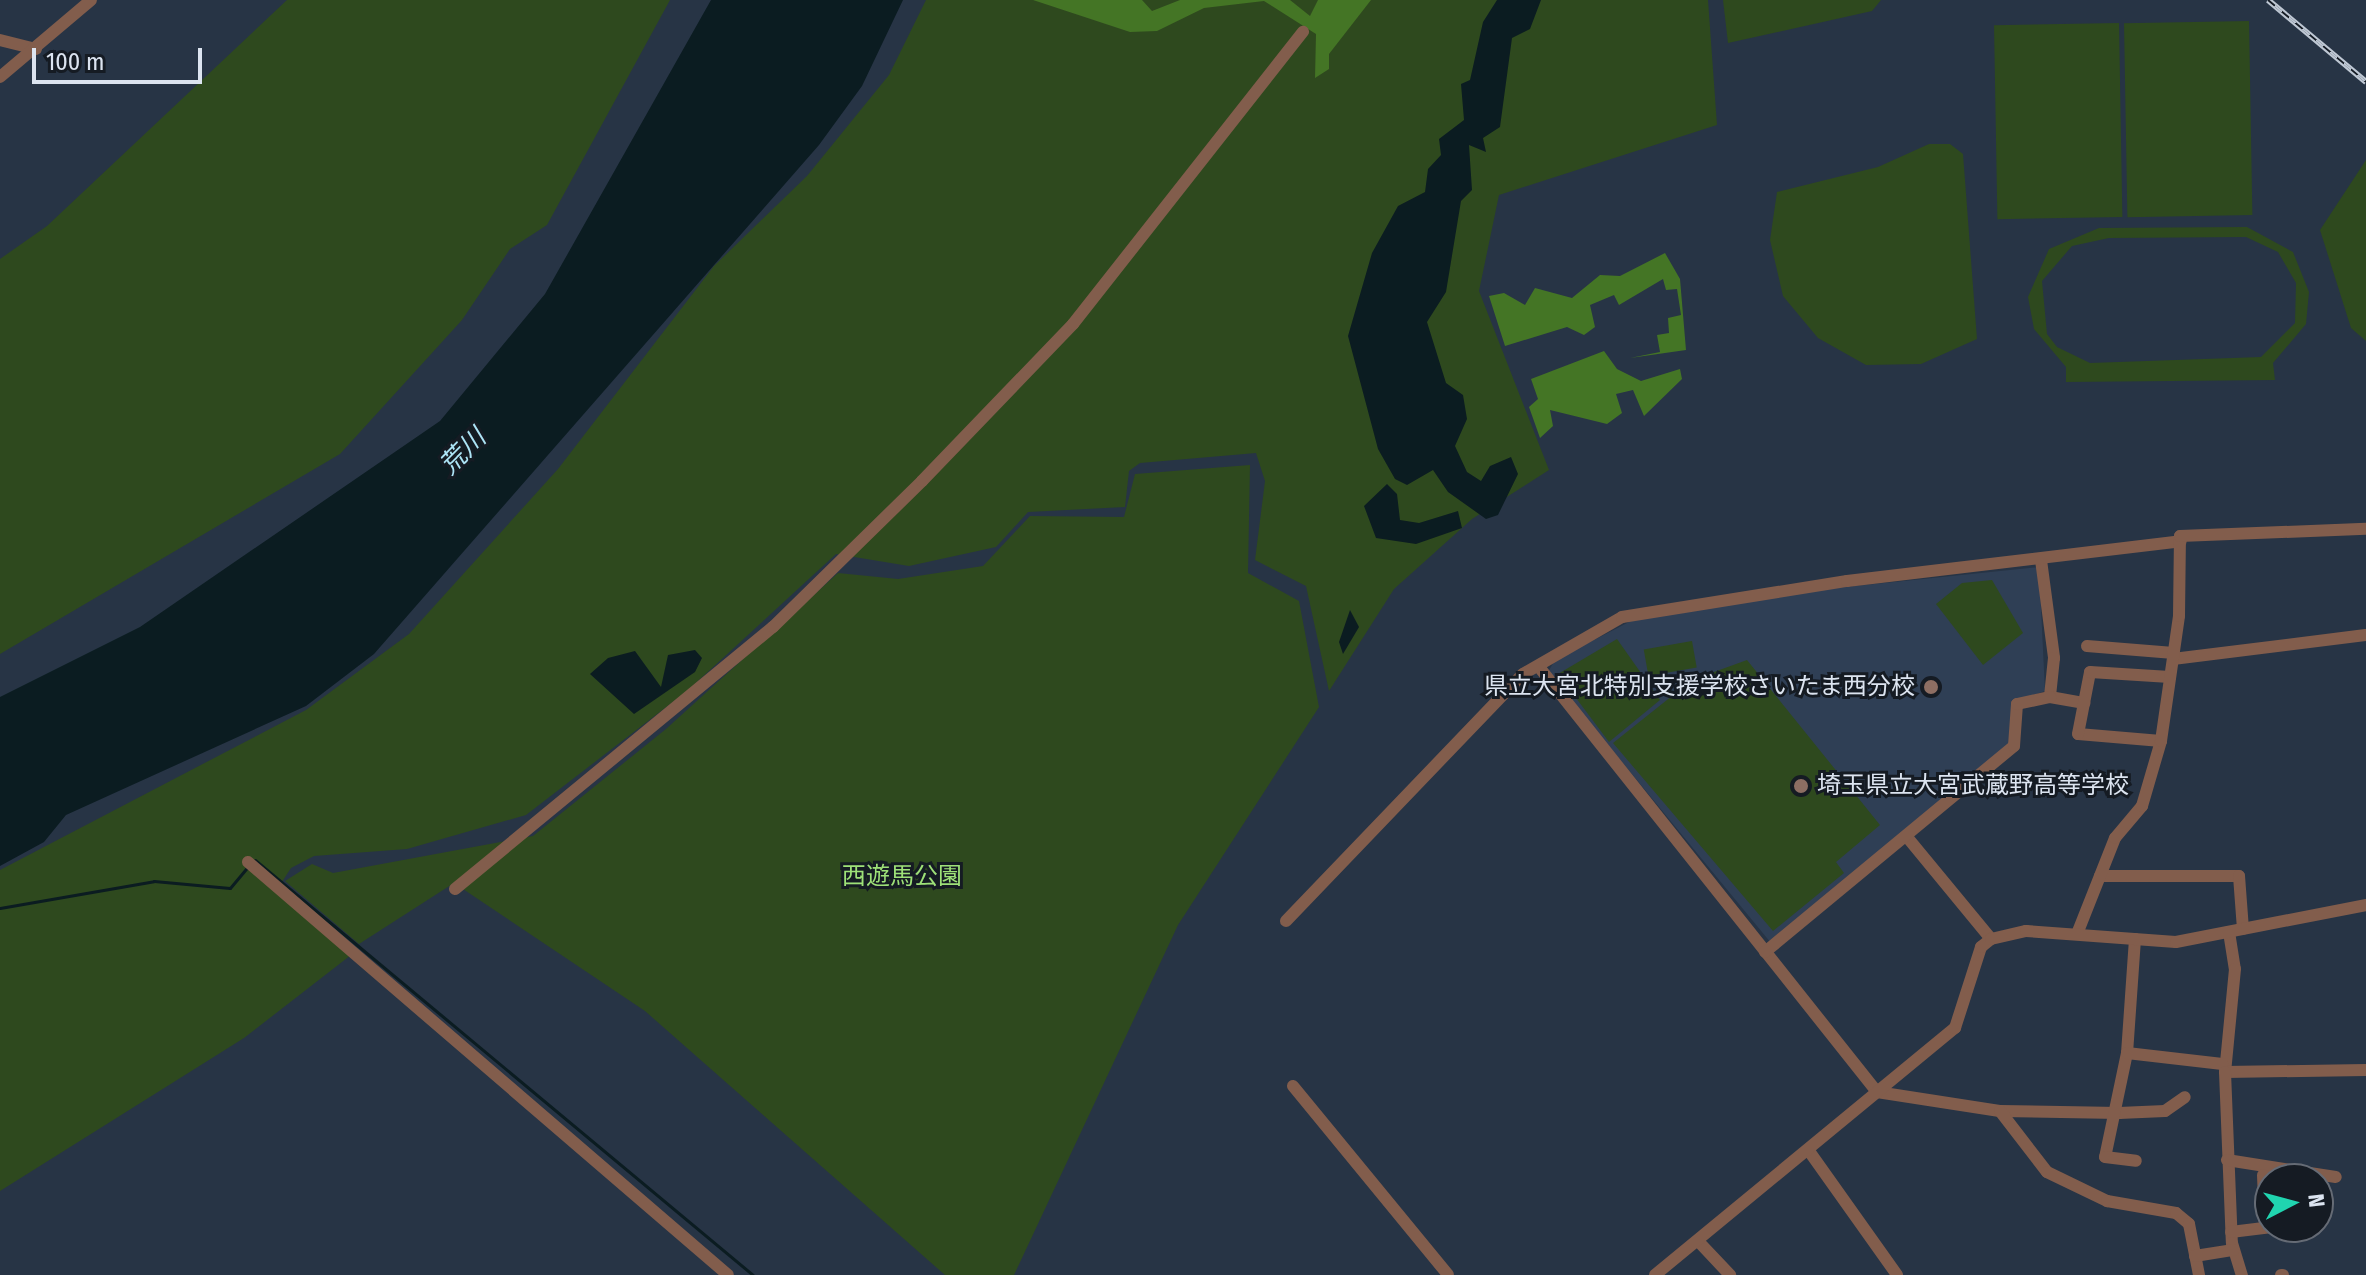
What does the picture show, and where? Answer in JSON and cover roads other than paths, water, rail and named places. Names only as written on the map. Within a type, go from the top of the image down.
[{"type":"street","points":[[0,77],[91,0]]},
{"type":"street","points":[[455,889],[773,627],[922,481],[1073,324],[1303,32]]},
{"type":"street","points":[[0,40],[36,49]]},
{"type":"street","points":[[1286,921],[1511,686],[1622,617],[1847,581],[2041,560],[2261,529],[2366,529]]},
{"type":"street","points":[[2077,934],[2115,838],[2142,806],[2161,741],[2174,656],[2181,541]]},
{"type":"street","points":[[2041,560],[2054,658],[2050,697]]},
{"type":"street","points":[[2087,646],[2174,656],[2366,635]]},
{"type":"street","points":[[1539,667],[1877,1092],[2000,1111],[2113,1113],[2165,1111],[2185,1097]]},
{"type":"street","points":[[2161,741],[2078,734],[2090,672],[2170,677]]},
{"type":"street","points":[[1765,952],[2014,746],[2017,704],[2050,697],[2084,703]]},
{"type":"street","points":[[1907,837],[1991,939]]},
{"type":"street","points":[[248,862],[728,1275]]},
{"type":"street","points":[[2100,876],[2239,876],[2243,929]]},
{"type":"street","points":[[1655,1275],[1955,1028],[1981,947],[1991,939],[2012,931],[2176,942],[2366,905]]},
{"type":"street","points":[[2229,932],[2235,969],[2224,1068],[2227,1160],[2231,1232],[2242,1275]]},
{"type":"street","points":[[2135,939],[2127,1053],[2105,1157],[2136,1161]]},
{"type":"street","points":[[2127,1053],[2172,1053],[2224,1068],[2366,1070]]},
{"type":"street","points":[[1293,1086],[1448,1275]]},
{"type":"street","points":[[2000,1111],[2047,1172],[2107,1201],[2176,1213],[2189,1224],[2199,1275]]},
{"type":"street","points":[[1809,1151],[1897,1275]]},
{"type":"street","points":[[2227,1160],[2336,1177]]},
{"type":"street","points":[[2231,1232],[2254,1229]]},
{"type":"street","points":[[1698,1241],[1730,1275]]},
{"type":"street","points":[[2195,1256],[2234,1250]]},
{"type":"water","name":"荒川","points":[[711,0],[903,0],[862,86],[819,145],[374,654],[306,706],[66,815],[44,842],[0,866],[0,697],[140,627],[440,421],[545,294]]},
{"type":"water","points":[[1497,0],[1541,0],[1530,29],[1512,38],[1500,127],[1483,138],[1486,152],[1469,145],[1472,190],[1461,201],[1446,292],[1427,322],[1446,383],[1463,395],[1467,419],[1455,446],[1467,472],[1481,481],[1490,466],[1511,457],[1518,474],[1498,515],[1486,519],[1448,492],[1433,470],[1407,485],[1395,479],[1378,449],[1348,336],[1372,253],[1398,206],[1425,192],[1428,169],[1441,155],[1439,139],[1464,120],[1461,84],[1470,80],[1483,22]]},
{"type":"water","points":[[1387,484],[1397,494],[1400,520],[1419,523],[1458,511],[1462,528],[1416,544],[1376,538],[1364,506]]},
{"type":"water","points":[[1350,610],[1359,627],[1343,654],[1339,642]]},
{"type":"water","points":[[695,650],[702,658],[695,672],[634,714],[590,674],[608,658],[635,651],[661,687],[668,655]]},
{"type":"waterway","points":[[255,860],[753,1275]]},
{"type":"waterway","points":[[0,908],[154,881],[230,888],[247,868]]},
{"type":"railway","points":[[2268,0],[2366,82]]},
{"type":"place","name":"県立大宮北特別支援学校さいたま西分校","points":[[1931,687]]},
{"type":"place","name":"埼玉県立大宮武蔵野高等学校","points":[[1801,786]]},
{"type":"park label","name":"西遊馬公園","points":[[902,877]]}]
